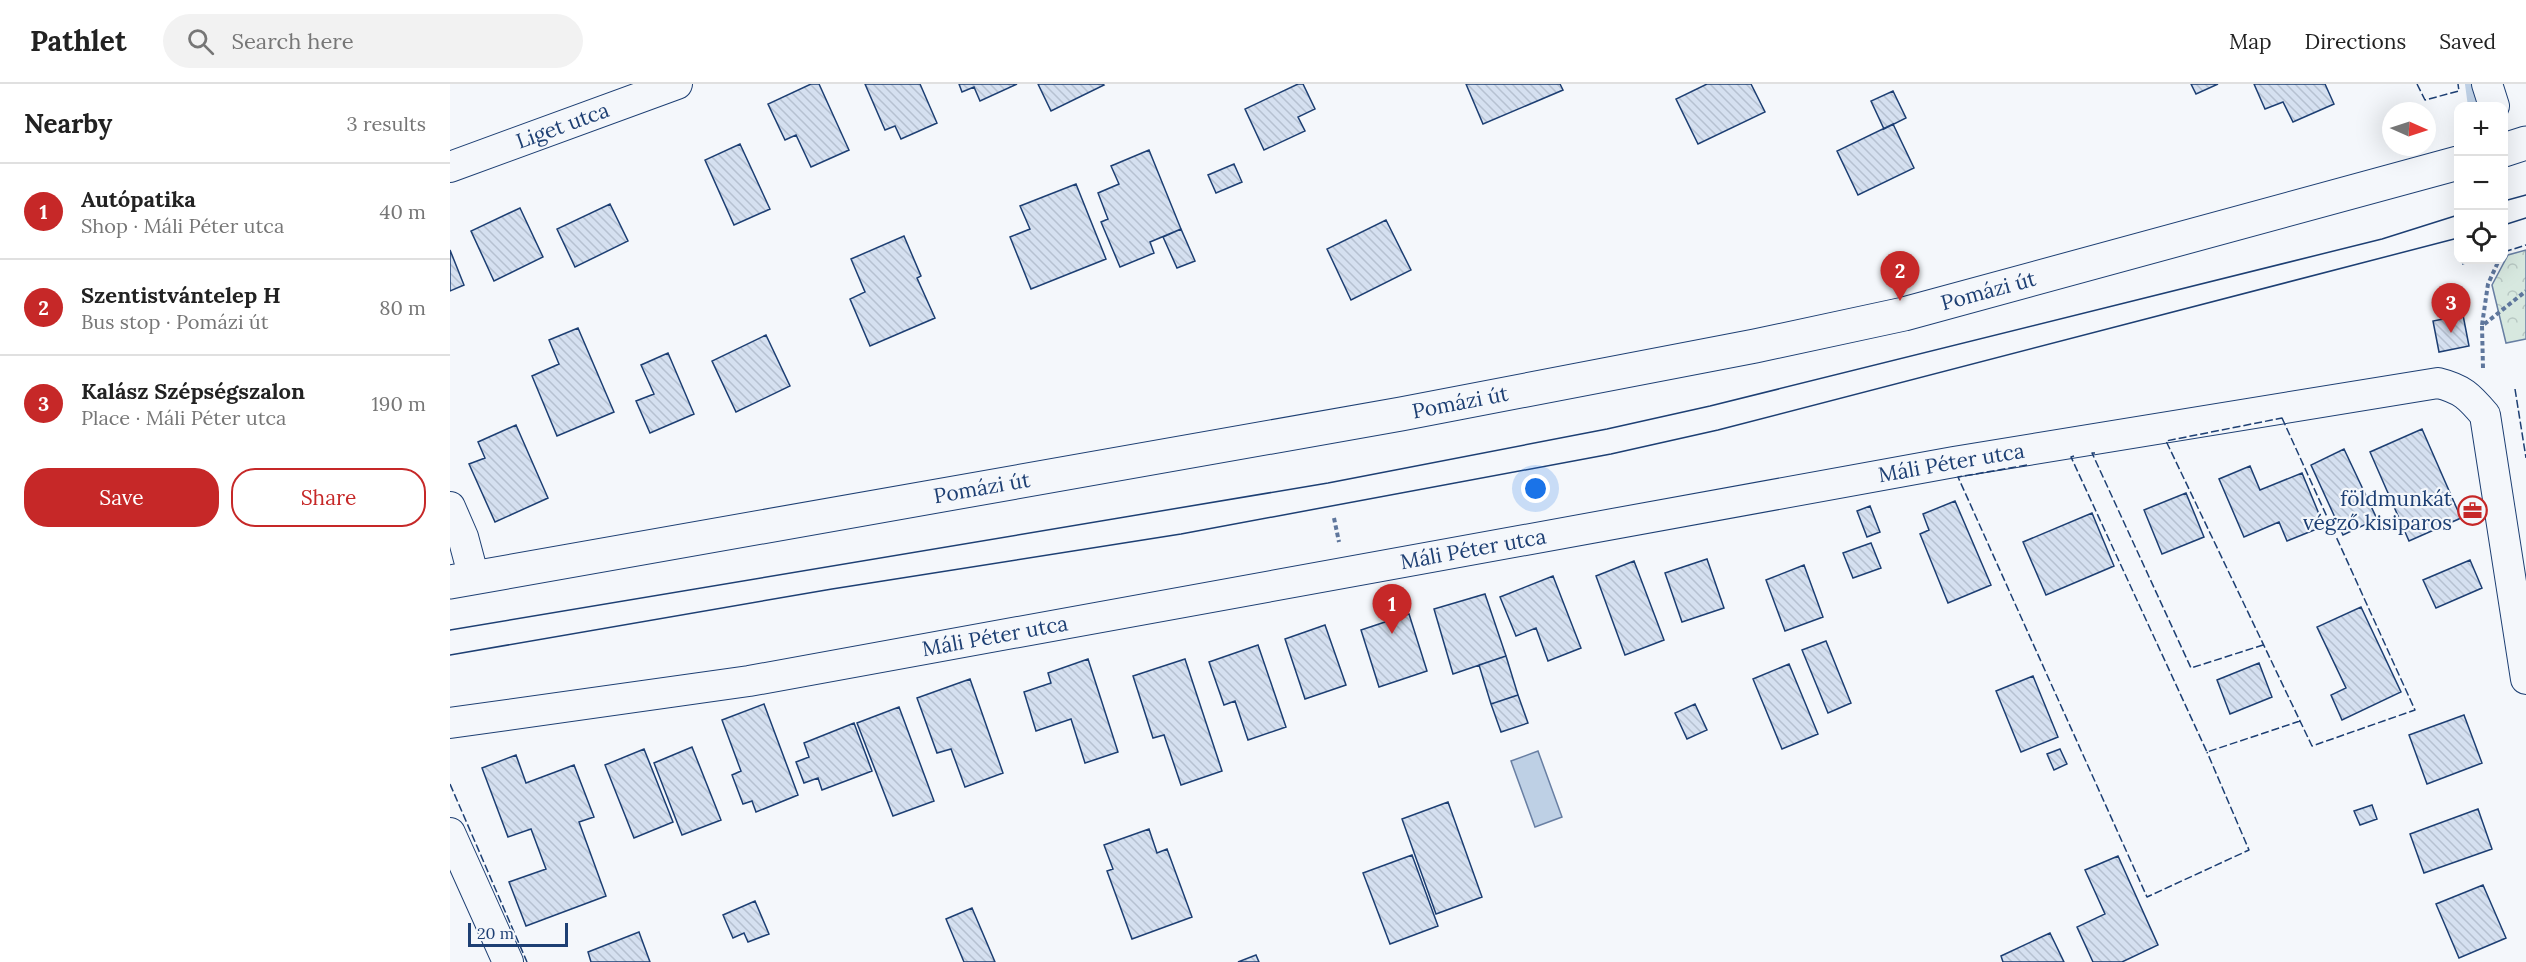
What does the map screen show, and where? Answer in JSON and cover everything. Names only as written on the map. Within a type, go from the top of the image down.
[{"type":"main road","name":"Pomázi út","points":[[462,580],[1401,414],[1755,346],[1904,314],[2454,164]]},
{"type":"street","name":"Liget utca","points":[[450,168],[677,84]]},
{"type":"street","points":[[2487,84],[2493,102]]},
{"type":"street","name":"Máli Péter utca","points":[[450,723],[749,681],[1954,462],[2417,385],[2438,383],[2457,388],[2471,398],[2485,415]]},
{"type":"street","points":[[2485,415],[2523,634],[2526,679]]},
{"type":"street","points":[[450,507],[463,537],[462,580]]},
{"type":"street","points":[[450,833],[508,962]]},
{"type":"path","points":[[2485,415],[2482,326],[2488,284],[2497,264]]},
{"type":"path","points":[[2482,326],[2526,291]]},
{"type":"green space","points":[[2526,250],[2526,339],[2506,343],[2492,285],[2503,264],[2508,264],[2508,255]]},
{"type":"water","points":[[1538,751],[1562,817],[1535,827],[1511,761]]},
{"type":"building","points":[[811,84],[819,84],[849,150],[811,167],[796,135],[785,140],[768,104]]},
{"type":"building","points":[[865,84],[920,84],[937,123],[901,139],[895,126],[885,130]]},
{"type":"building","points":[[959,84],[1017,84],[980,101],[974,87],[962,92]]},
{"type":"building","points":[[1038,84],[1103,84],[1104,85],[1051,111]]},
{"type":"building","points":[[1298,84],[1303,84],[1315,109],[1298,117],[1305,131],[1264,150],[1245,109]]},
{"type":"building","points":[[1466,84],[1560,84],[1563,90],[1483,124]]},
{"type":"building","points":[[1707,84],[1751,84],[1765,112],[1698,144],[1676,99]]},
{"type":"building","points":[[2191,84],[2218,84],[2196,94]]},
{"type":"building","points":[[2254,84],[2325,84],[2334,104],[2293,122],[2283,102],[2265,109]]},
{"type":"building","points":[[1893,91],[1906,118],[1884,129],[1871,101]]},
{"type":"building","points":[[1893,124],[1914,168],[1858,195],[1837,151]]},
{"type":"building","points":[[740,144],[770,209],[734,225],[705,160]]},
{"type":"building","points":[[1149,150],[1181,229],[1150,242],[1154,253],[1120,267],[1101,222],[1108,219],[1098,193],[1119,184],[1111,166]]},
{"type":"building","points":[[1234,164],[1242,182],[1216,193],[1208,175]]},
{"type":"building","points":[[1076,184],[1106,259],[1031,289],[1010,237],[1030,229],[1020,206]]},
{"type":"building","points":[[610,204],[628,241],[575,267],[557,229]]},
{"type":"building","points":[[520,208],[543,257],[494,281],[471,231]]},
{"type":"building","points":[[1386,220],[1411,270],[1351,300],[1327,249]]},
{"type":"building","points":[[1181,229],[1195,261],[1177,268],[1163,237]]},
{"type":"building","points":[[904,236],[921,276],[917,278],[935,318],[870,346],[850,299],[865,292],[851,259]]},
{"type":"building","points":[[450,250],[464,285],[450,291]]},
{"type":"building","points":[[2463,315],[2469,346],[2439,352],[2433,321]]},
{"type":"building","points":[[578,328],[614,412],[557,436],[532,376],[559,364],[549,340]]},
{"type":"building","points":[[766,335],[790,386],[736,412],[712,361]]},
{"type":"building","points":[[668,353],[694,414],[650,433],[636,401],[654,394],[641,365]]},
{"type":"building","points":[[516,425],[548,498],[495,522],[469,464],[485,458],[478,442]]},
{"type":"building","points":[[2422,429],[2461,518],[2409,541],[2370,452]]},
{"type":"building","points":[[2344,449],[2377,519],[2343,535],[2311,465]]},
{"type":"building","points":[[2250,466],[2260,490],[2302,473],[2324,526],[2287,541],[2279,522],[2244,537],[2219,479]]},
{"type":"building","points":[[2186,493],[2204,537],[2162,554],[2144,510]]},
{"type":"building","points":[[1955,501],[1991,585],[1948,603],[1920,534],[1929,530],[1923,514]]},
{"type":"building","points":[[1870,506],[1880,532],[1867,537],[1857,511]]},
{"type":"building","points":[[2092,513],[2114,566],[2046,595],[2023,542]]},
{"type":"building","points":[[1871,543],[1881,568],[1853,578],[1843,553]]},
{"type":"building","points":[[1707,559],[1724,608],[1682,622],[1665,573]]},
{"type":"building","points":[[2470,560],[2482,588],[2436,608],[2423,580]]},
{"type":"building","points":[[1634,561],[1664,640],[1625,655],[1596,576]]},
{"type":"building","points":[[1804,565],[1823,617],[1785,631],[1766,580]]},
{"type":"building","points":[[1553,576],[1581,648],[1548,661],[1536,628],[1516,636],[1500,597]]},
{"type":"building","points":[[1485,594],[1506,656],[1453,674],[1434,609]]},
{"type":"building","points":[[2361,607],[2401,692],[2342,720],[2331,695],[2346,688],[2317,627]]},
{"type":"building","points":[[1409,614],[1427,671],[1379,687],[1361,630]]},
{"type":"building","points":[[1325,625],[1346,685],[1305,699],[1285,639]]},
{"type":"building","points":[[1826,641],[1851,703],[1828,713],[1802,650]]},
{"type":"building","points":[[1258,645],[1286,727],[1248,740],[1235,701],[1224,705],[1209,662]]},
{"type":"building","points":[[1506,656],[1518,695],[1491,704],[1479,665]]},
{"type":"building","points":[[1088,659],[1118,752],[1085,763],[1071,719],[1036,731],[1024,692],[1051,683],[1048,673]]},
{"type":"building","points":[[1185,659],[1222,771],[1181,785],[1164,735],[1153,738],[1133,676]]},
{"type":"building","points":[[2259,663],[2272,697],[2230,714],[2217,680]]},
{"type":"building","points":[[1789,664],[1818,734],[1782,749],[1753,679]]},
{"type":"building","points":[[2033,676],[2058,737],[2021,752],[1996,691]]},
{"type":"building","points":[[970,679],[1003,773],[965,787],[951,749],[937,753],[917,698]]},
{"type":"building","points":[[1518,695],[1528,723],[1501,732],[1491,704]]},
{"type":"building","points":[[764,704],[798,795],[756,812],[752,801],[743,804],[732,775],[741,771],[722,720]]},
{"type":"building","points":[[1695,704],[1707,730],[1687,739],[1675,713]]},
{"type":"building","points":[[899,707],[934,801],[893,816],[857,723]]},
{"type":"building","points":[[2464,715],[2482,763],[2427,784],[2409,735]]},
{"type":"building","points":[[854,723],[872,771],[822,790],[818,778],[804,783],[796,762],[809,757],[804,743]]},
{"type":"building","points":[[692,747],[721,820],[682,835],[654,763]]},
{"type":"building","points":[[644,749],[673,822],[634,838],[605,765]]},
{"type":"building","points":[[2060,749],[2067,764],[2054,770],[2047,754]]},
{"type":"building","points":[[516,755],[526,783],[574,765],[594,817],[579,822],[606,896],[526,926],[509,882],[546,869],[531,829],[508,837],[482,768]]},
{"type":"building","points":[[1448,802],[1482,897],[1436,914],[1402,819]]},
{"type":"building","points":[[2372,805],[2377,819],[2360,825],[2354,811]]},
{"type":"building","points":[[2478,809],[2492,849],[2424,873],[2410,834]]},
{"type":"building","points":[[1149,829],[1157,853],[1167,849],[1192,917],[1132,939],[1107,871],[1113,869],[1104,845]]},
{"type":"building","points":[[1412,855],[1438,926],[1390,944],[1363,873]]},
{"type":"building","points":[[2118,856],[2158,945],[2122,962],[2093,962],[2077,927],[2105,914],[2085,870]]},
{"type":"building","points":[[2483,885],[2506,938],[2459,958],[2436,904]]},
{"type":"building","points":[[755,901],[769,934],[748,942],[744,933],[733,938],[723,915]]},
{"type":"building","points":[[972,908],[995,962],[964,962],[946,919]]},
{"type":"building","points":[[639,932],[650,962],[591,962],[588,952]]},
{"type":"building","points":[[2050,933],[2064,962],[2003,962],[2001,956]]},
{"type":"building","points":[[1256,955],[1259,962],[1238,962]]},
{"type":"waterway","points":[[2470,84],[2472,102]]},
{"type":"tram line","points":[[2508,200],[2526,195]]},
{"type":"tram line","points":[[450,630],[1328,483],[1607,429],[1710,406],[2382,239],[2454,216]]},
{"type":"tram line","points":[[2508,224],[2526,218]]},
{"type":"tram line","points":[[450,655],[832,589],[1181,534],[1611,454],[1718,430],[2454,239]]},
{"type":"fence","points":[[2417,84],[2425,100],[2459,91],[2458,84]]},
{"type":"fence","points":[[2508,251],[2526,245]]},
{"type":"fence","points":[[2515,389],[2526,458]]},
{"type":"fence","points":[[2282,418],[2415,710],[2312,746],[2166,441],[2282,418]]},
{"type":"fence","points":[[2095,453],[2092,453],[2191,668],[2263,645]]},
{"type":"fence","points":[[2074,456],[2071,457],[2207,752],[2300,721]]},
{"type":"fence","points":[[2027,465],[1958,477],[2147,897],[2249,850],[2207,752]]},
{"type":"fence","points":[[450,784],[527,962]]},
{"type":"place","name":"Szentistvántelep H","points":[[1900,301]]},
{"type":"place","name":"Kalász Szépségszalon","points":[[2451,333]]},
{"type":"place","name":"földmunkát végző kisiparos","points":[[2473,511]]},
{"type":"place","name":"Autópatika","points":[[1392,634]]}]
